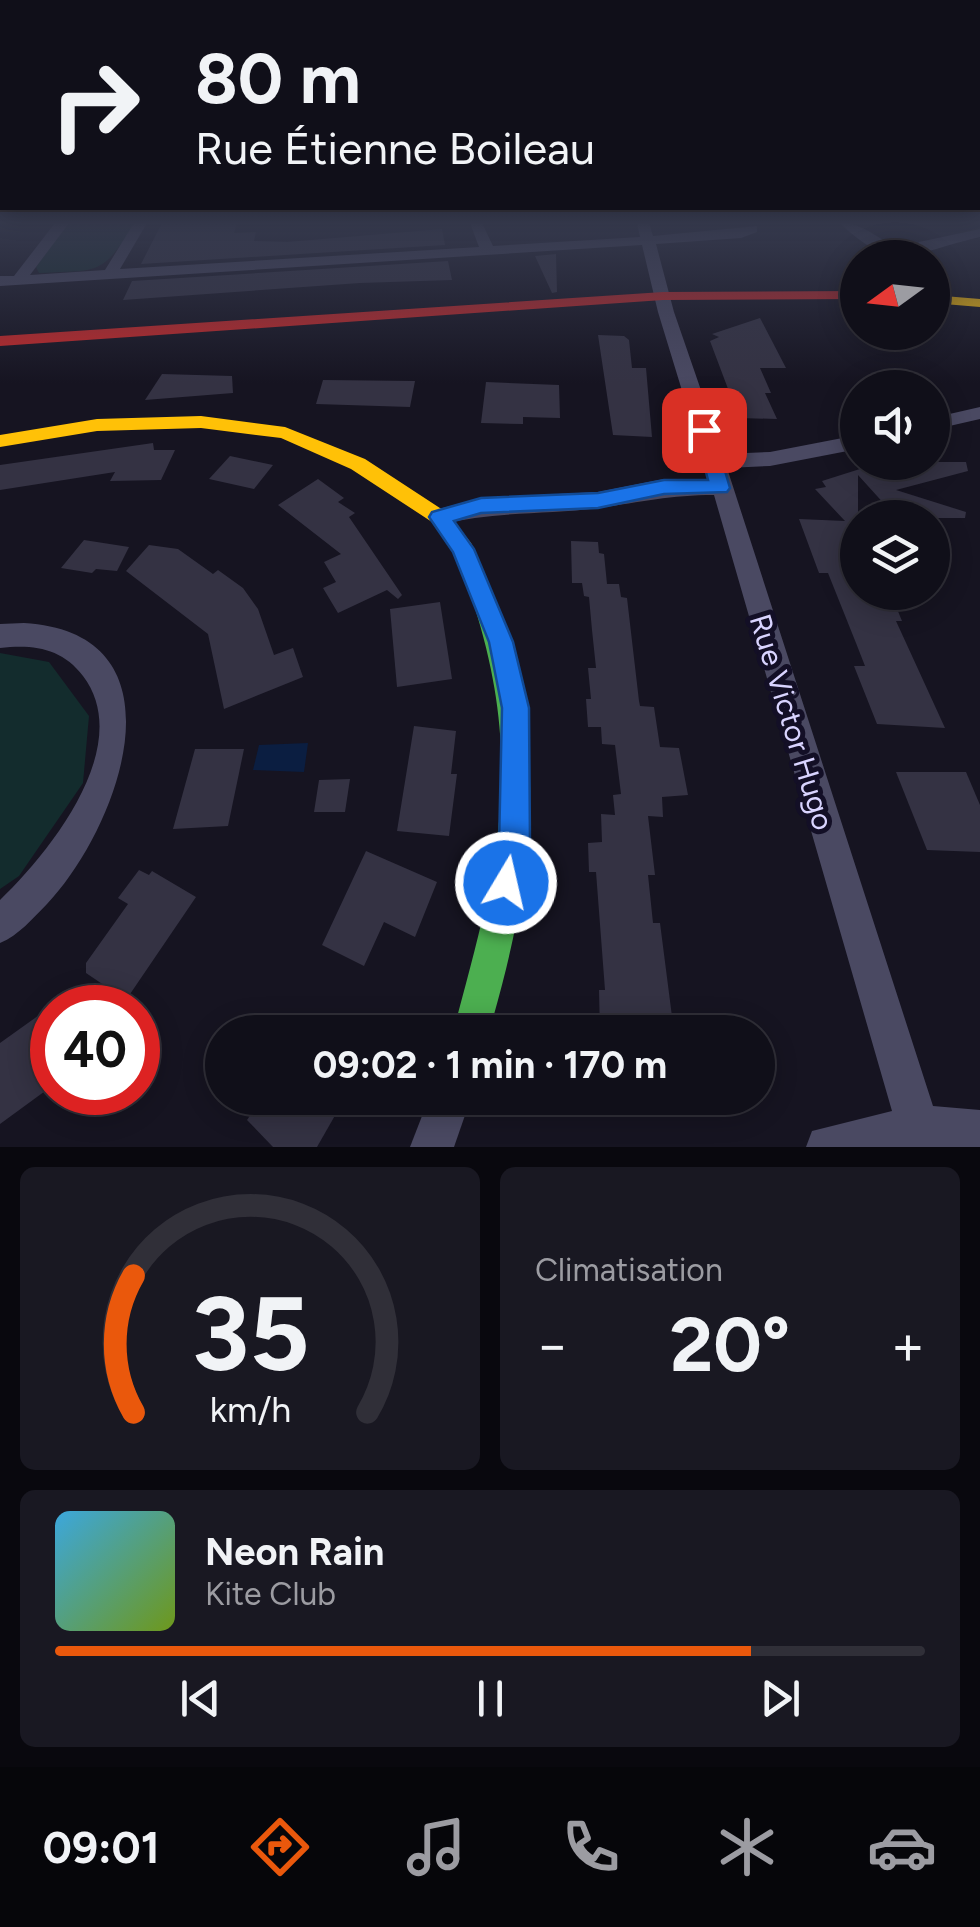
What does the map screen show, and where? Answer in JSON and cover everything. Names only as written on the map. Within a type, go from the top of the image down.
[{"type":"main road","points":[[0,341],[663,296],[840,295]]},
{"type":"main road","points":[[950,301],[980,303]]},
{"type":"main road","points":[[0,441],[97,425],[201,422],[285,433],[358,464],[439,517],[463,549],[501,642],[515,708],[514,846],[477,1015]]},
{"type":"street","points":[[18,280],[21,277]]},
{"type":"street","points":[[0,281],[71,277]]},
{"type":"street","name":"Rue Victor Hugo","points":[[660,277],[716,474],[921,1137]]},
{"type":"street","points":[[950,420],[980,413]]},
{"type":"street","points":[[439,517],[481,506],[598,500],[840,445]]},
{"type":"street","points":[[0,636],[44,636],[67,642],[102,678],[114,724],[102,787],[85,823],[62,859],[0,925]]},
{"type":"street","points":[[828,1147],[980,1132]]},
{"type":"green space","points":[[0,653],[49,662],[89,716],[83,783],[19,876],[0,889]]},
{"type":"water","points":[[308,743],[304,772],[253,770],[259,745]]},
{"type":"building","points":[[203,277],[451,277],[452,280],[123,300],[132,281]]},
{"type":"building","points":[[544,277],[557,277],[557,292],[552,293]]},
{"type":"building","points":[[760,318],[786,368],[760,368],[771,393],[765,393],[777,419],[739,418],[710,341],[719,337],[712,334]]},
{"type":"building","points":[[598,335],[624,336],[629,340],[632,368],[646,368],[652,437],[613,435]]},
{"type":"building","points":[[162,374],[232,376],[233,393],[145,400]]},
{"type":"building","points":[[323,380],[415,381],[410,407],[316,404]]},
{"type":"building","points":[[486,382],[559,385],[560,418],[523,417],[523,424],[481,423]]},
{"type":"building","points":[[153,443],[154,450],[175,450],[161,480],[110,481],[115,472],[0,490],[0,465]]},
{"type":"building","points":[[230,456],[273,465],[254,489],[209,479]]},
{"type":"building","points":[[950,462],[966,462],[968,471],[950,476]]},
{"type":"building","points":[[840,475],[840,480],[858,480],[858,500],[840,500],[840,516],[815,489],[826,487],[822,481]]},
{"type":"building","points":[[318,479],[344,498],[338,502],[355,513],[349,517],[402,595],[398,599],[387,590],[338,613],[323,588],[336,582],[324,562],[341,554],[278,505]]},
{"type":"building","points":[[863,480],[934,480],[896,490],[928,500],[881,500]]},
{"type":"building","points":[[950,507],[966,512],[965,518],[950,518]]},
{"type":"building","points":[[799,519],[840,521],[840,603],[828,573],[819,573]]},
{"type":"building","points":[[84,540],[129,547],[117,571],[96,569],[92,573],[61,568]]},
{"type":"building","points":[[571,541],[598,542],[599,553],[604,554],[607,584],[619,584],[621,597],[627,598],[640,706],[654,707],[660,747],[679,748],[688,795],[662,797],[663,817],[648,816],[655,875],[648,875],[653,923],[660,923],[672,1015],[600,1015],[599,990],[605,990],[596,872],[589,872],[588,843],[602,842],[601,814],[615,815],[613,795],[621,794],[615,745],[602,744],[601,727],[588,727],[588,668],[596,668],[589,597],[584,596],[582,583],[572,583]]},
{"type":"building","points":[[149,545],[178,549],[213,574],[218,570],[243,588],[258,609],[274,655],[293,648],[303,677],[224,709],[208,634],[126,571]]},
{"type":"building","points":[[440,602],[452,679],[397,687],[390,609]]},
{"type":"building","points":[[843,610],[897,610],[902,621],[896,621],[945,728],[877,724],[854,666],[865,666]]},
{"type":"building","points":[[414,726],[456,731],[451,774],[457,774],[449,836],[397,831]]},
{"type":"building","points":[[195,749],[244,749],[228,826],[173,829]]},
{"type":"building","points":[[896,772],[966,772],[980,805],[980,852],[927,850]]},
{"type":"building","points":[[350,779],[345,812],[314,812],[319,780]]},
{"type":"building","points":[[366,851],[437,882],[415,937],[384,922],[364,966],[322,945]]},
{"type":"building","points":[[139,870],[149,875],[152,871],[196,897],[136,985],[104,985],[86,973],[86,963],[128,904],[118,898]]},
{"type":"building","points":[[30,1022],[30,1102],[0,1124],[0,1043]]},
{"type":"building","points":[[250,1115],[335,1115],[317,1147],[273,1147],[247,1120]]},
{"type":"traffic: fast","points":[[476,1015],[500,928],[516,818],[513,709],[503,656],[486,605]]},
{"type":"traffic: slow","points":[[950,300],[980,303]]},
{"type":"traffic: slow","points":[[0,441],[97,425],[201,422],[285,433],[358,464],[439,517],[463,549],[486,605]]},
{"type":"traffic: jam","points":[[0,341],[663,296],[840,295]]},
{"type":"route","points":[[506,883],[514,846],[515,708],[501,642],[463,549],[439,517],[481,506],[598,500],[664,487],[720,488],[704,430]]}]
